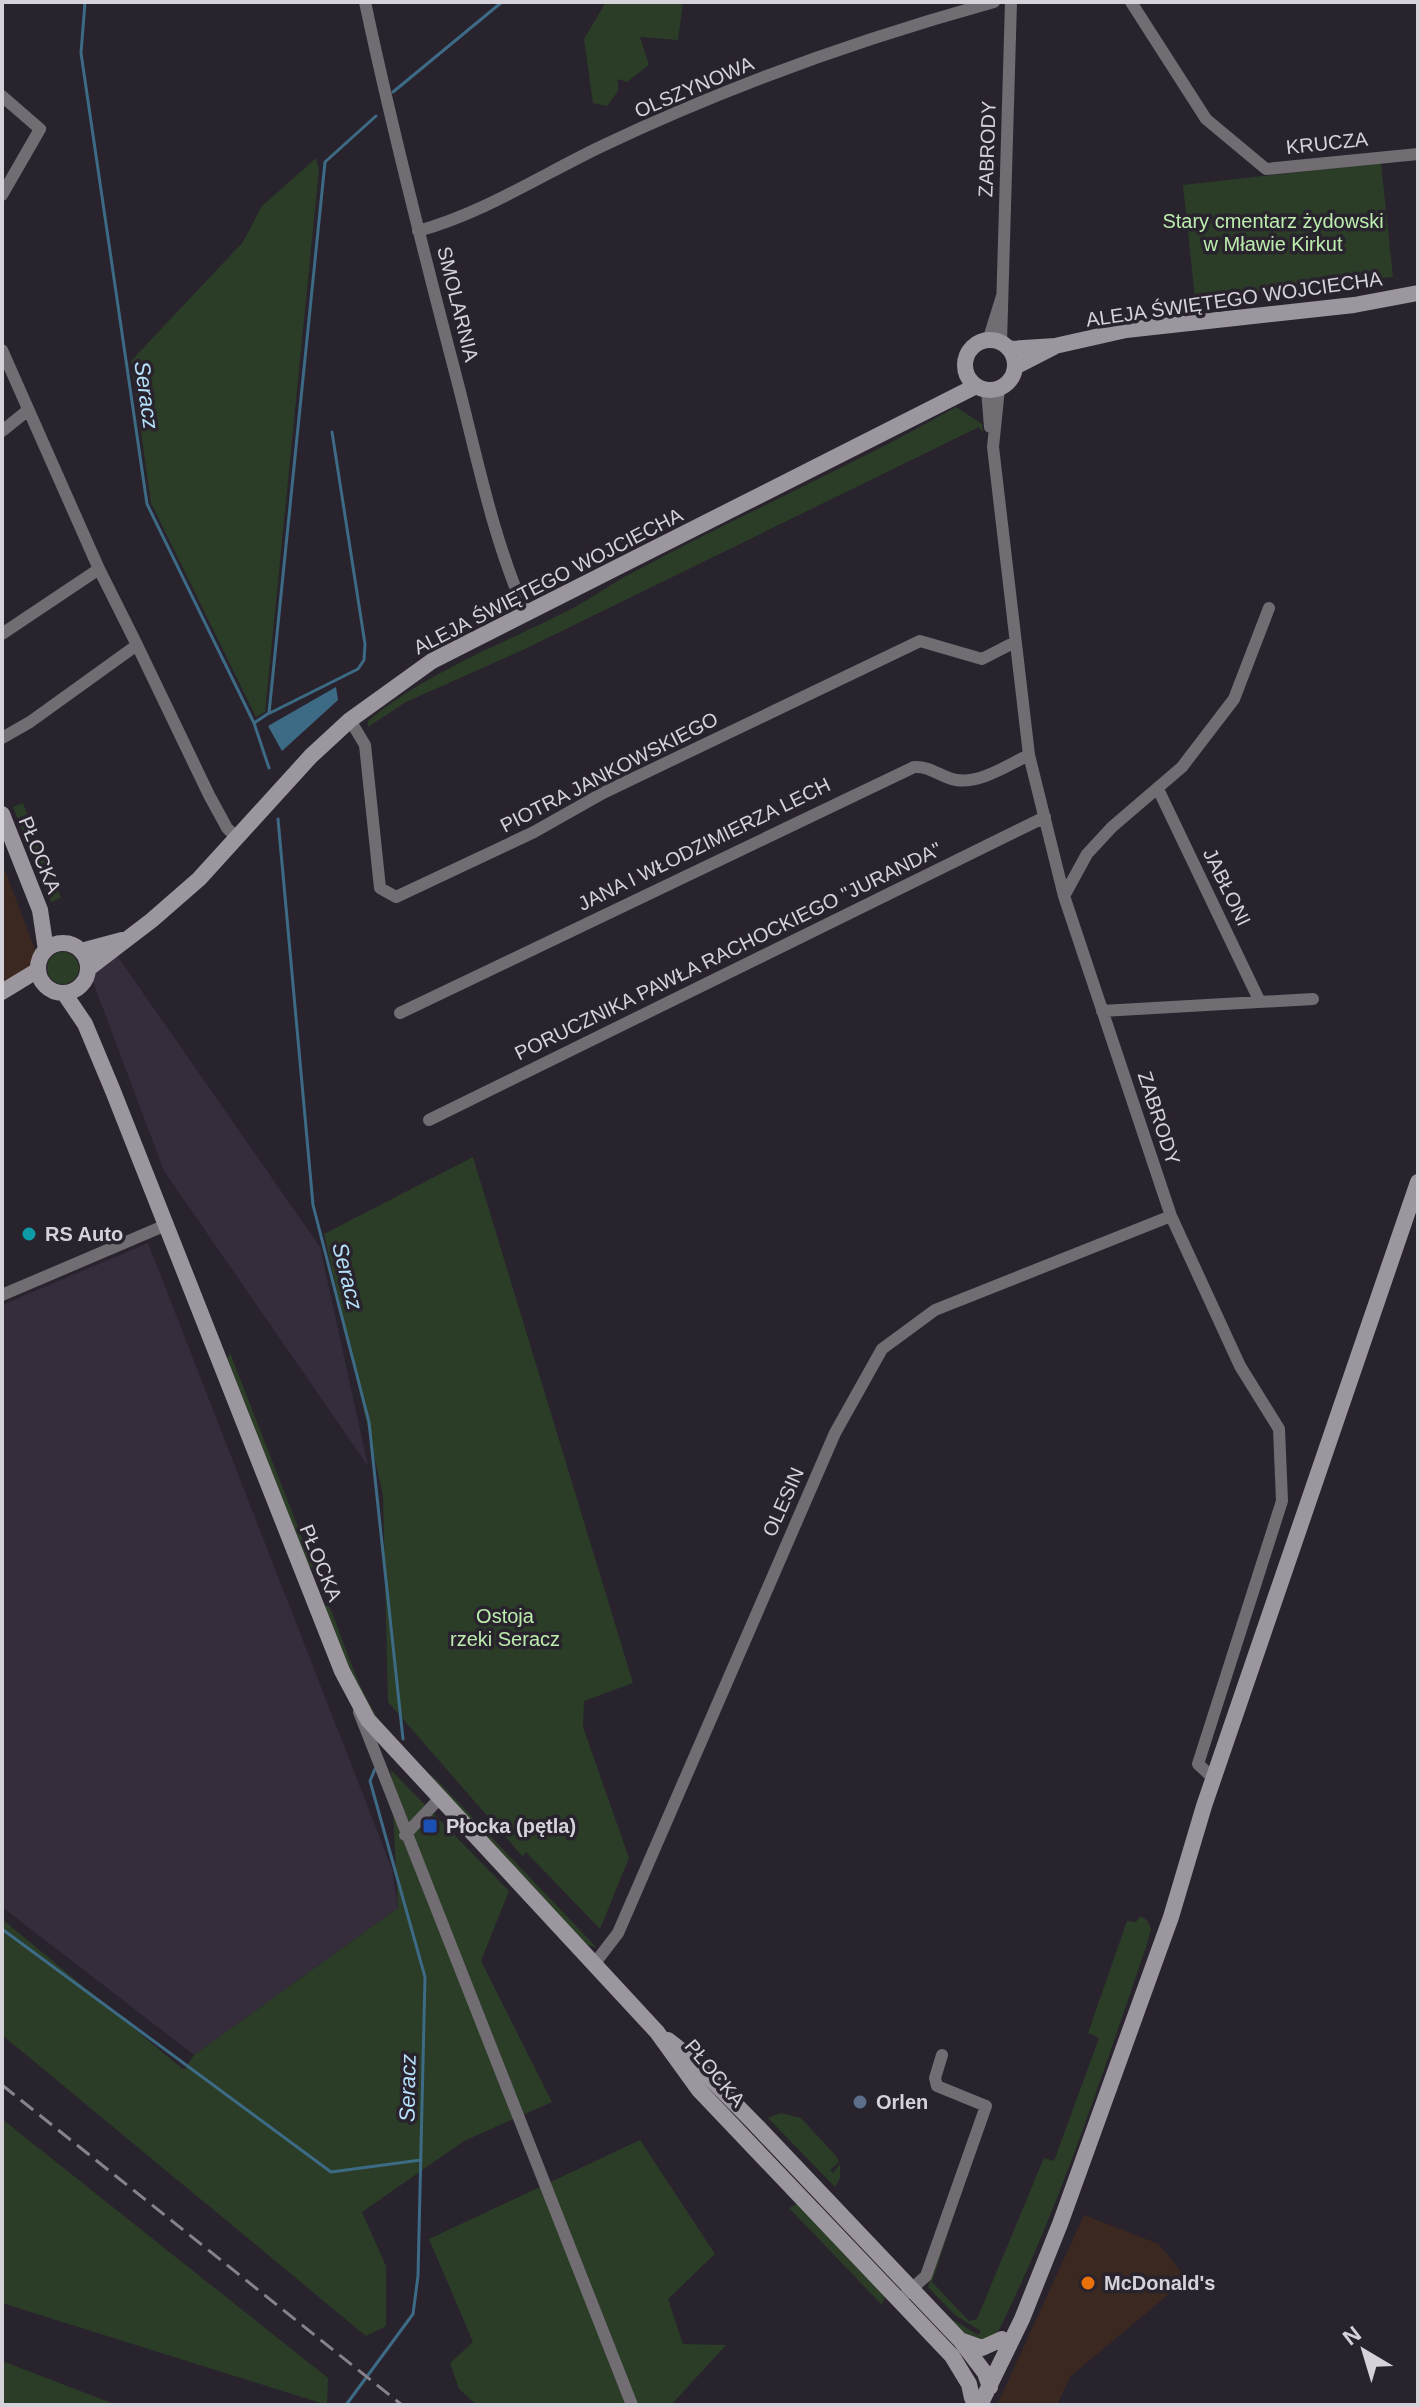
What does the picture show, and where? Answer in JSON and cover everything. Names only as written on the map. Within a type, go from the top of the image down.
[{"type":"street","name":"SMOLARNIA","points":[[365,2],[386,106],[473,442],[515,589],[526,613]]},
{"type":"street","name":"OLSZYNOWA","points":[[418,231],[546,178],[600,148],[811,59],[994,2]]},
{"type":"street","name":"ZABRODY","points":[[999,344],[1011,2]]},
{"type":"street","name":"KRUCZA","points":[[1131,2],[1206,119],[1266,169],[1418,154]]},
{"type":"street","points":[[2,96],[40,129],[2,195]]},
{"type":"street","name":"ALEJA ŚWIĘTEGO WOJCIECHA","points":[[999,344],[1055,346],[1126,330],[1354,305],[1418,293]]},
{"type":"street","points":[[999,344],[1015,367],[1011,380],[982,385],[969,352],[999,344]]},
{"type":"street","name":"ALEJA ŚWIĘTEGO WOJCIECHA","points":[[1015,367],[1055,346]]},
{"type":"street","points":[[2,350],[99,569],[209,795],[227,828],[237,838]]},
{"type":"street","name":"ZABRODY","points":[[982,385],[993,438],[1029,755],[1064,896],[1171,1216],[1240,1366],[1279,1429],[1282,1501],[1198,1764],[1213,1778]]},
{"type":"street","name":"ALEJA ŚWIĘTEGO WOJCIECHA","points":[[88,969],[172,904],[311,756],[350,720],[432,661],[925,410],[982,385]]},
{"type":"street","points":[[2,431],[27,411]]},
{"type":"street","points":[[2,634],[99,569]]},
{"type":"street","points":[[1064,896],[1087,854],[1112,827],[1182,767],[1234,699],[1269,608]]},
{"type":"street","name":"PIOTRA JANKOWSKIEGO","points":[[350,720],[365,745],[376,873],[380,888],[396,897],[920,641],[982,659],[1015,642]]},
{"type":"street","points":[[2,738],[30,722],[137,645]]},
{"type":"street","name":"JANA I WŁODZIMIERZA LECH","points":[[400,1013],[914,767],[928,767],[954,780],[972,780],[1029,755]]},
{"type":"street","name":"JABŁONI","points":[[1158,789],[1260,1002]]},
{"type":"street","name":"PŁOCKA","points":[[2,814],[40,910],[46,950]]},
{"type":"street","name":"PORUCZNIKA PAWŁA RACHOCKIEGO \"JURANDA\"","points":[[429,1120],[1045,817]]},
{"type":"street","name":"PŁOCKA","points":[[40,910],[64,943]]},
{"type":"street","name":"ALEJA ŚWIĘTEGO WOJCIECHA","points":[[81,951],[122,940]]},
{"type":"street","points":[[5,991],[15,982],[41,977],[64,993],[80,986],[88,969],[81,951],[64,943],[46,950],[41,977]]},
{"type":"street","name":"PŁOCKA","points":[[80,986],[85,1024]]},
{"type":"street","name":"PŁOCKA","points":[[64,993],[85,1024],[356,1700],[384,1741],[657,2032],[699,2090],[748,2130],[905,2295],[952,2356],[969,2384],[974,2403]]},
{"type":"street","points":[[1102,1011],[1313,999]]},
{"type":"street","points":[[974,2403],[1045,2263],[1101,2106],[1161,1913],[1204,1806],[1418,1182]]},
{"type":"street","name":"OLESIN","points":[[595,1963],[618,1933],[835,1433],[882,1349],[935,1310],[1171,1216]]},
{"type":"street","points":[[2,1295],[166,1225]]},
{"type":"street","points":[[356,1700],[364,1732],[632,2405]]},
{"type":"street","points":[[405,1835],[439,1799]]},
{"type":"street","points":[[905,2295],[926,2276],[986,2106],[937,2086],[935,2078],[942,2055]]},
{"type":"street","points":[[985,2380],[1075,2179]]},
{"type":"street","name":"PŁOCKA","points":[[905,2295],[960,2340],[985,2380]]},
{"type":"street","points":[[960,2340],[982,2348],[1002,2339]]},
{"type":"street","name":"PŁOCKA","points":[[952,2356],[985,2380]]},
{"type":"shaded area","points":[[2,862],[42,968],[2,985]]},
{"type":"shaded area","points":[[116,954],[320,1247],[368,1466],[164,1171],[90,974]]},
{"type":"shaded area","points":[[148,1243],[392,1869],[398,1908],[194,2055],[2,1907],[2,1305]]},
{"type":"shaded area","points":[[1084,2215],[1159,2244],[1187,2279],[1071,2376],[1057,2405],[997,2405]]},
{"type":"green space","points":[[606,2],[683,2],[678,40],[640,37],[649,65],[627,82],[618,79],[618,91],[607,106],[593,103],[584,39]]},
{"type":"green space","points":[[316,158],[319,169],[265,712],[256,717],[151,503],[131,361],[243,242],[262,206]]},
{"type":"green space","name":"Stary cmentarz żydowski w Mławie Kirkut","points":[[1381,163],[1393,277],[1195,298],[1183,185]]},
{"type":"green space","points":[[956,407],[982,424],[983,433],[979,427],[525,649],[406,702],[368,727],[368,721],[391,704],[465,660],[569,610],[624,577]]},
{"type":"green space","points":[[23,803],[61,898],[51,902],[13,807]]},
{"type":"green space","points":[[63,952],[74,957],[79,968],[74,979],[63,984],[52,979],[47,968],[52,957]]},
{"type":"green space","name":"Ostoja rzeki Seracz","points":[[473,1157],[633,1683],[584,1701],[583,1727],[629,1858],[600,1929],[526,1852],[523,1857],[388,1702],[383,1495],[324,1234]]},
{"type":"green space","points":[[230,1353],[314,1568],[309,1567],[227,1359]]},
{"type":"green space","points":[[329,1605],[358,1680],[380,1722],[597,1948],[586,1944],[393,1741],[380,1723],[369,1705],[349,1668],[323,1607]]},
{"type":"green space","points":[[391,1770],[509,1891],[481,1961],[552,2102],[464,2141],[362,2212],[386,2266],[386,2326],[366,2336],[2,2035],[2,1919],[184,2070],[194,2055],[398,1908]]},
{"type":"green space","points":[[1140,1916],[1147,1920],[1151,1929],[1146,1947],[1078,2143],[1040,2240],[997,2334],[984,2342],[966,2336],[945,2315],[978,2335],[981,2331],[955,2315],[928,2287],[958,2203],[932,2282],[969,2321],[977,2319],[1044,2158],[1054,2161],[1099,2038],[1088,2033],[1127,1921],[1136,1922]]},
{"type":"green space","points":[[781,2113],[801,2118],[836,2156],[839,2162],[830,2170],[833,2173],[840,2164],[840,2178],[835,2187],[768,2118]]},
{"type":"green space","points":[[2,2119],[328,2378],[327,2405],[2,2303]]},
{"type":"green space","points":[[640,2140],[715,2254],[668,2299],[683,2344],[726,2345],[671,2405],[477,2405],[459,2389],[450,2363],[473,2342],[429,2239]]},
{"type":"green space","points":[[797,2204],[885,2296],[882,2305],[789,2208]]},
{"type":"green space","points":[[2,2361],[117,2405],[2,2405]]},
{"type":"water","points":[[336,687],[338,700],[282,751],[268,726]]},
{"type":"waterway","name":"Seracz","points":[[85,2],[81,53],[147,504],[254,723],[269,768]]},
{"type":"waterway","points":[[393,92],[502,2]]},
{"type":"waterway","points":[[254,723],[269,713],[325,162],[376,116]]},
{"type":"waterway","points":[[270,713],[358,669],[364,660],[365,644],[332,432]]},
{"type":"waterway","name":"Seracz","points":[[278,819],[313,1205],[369,1422],[403,1739]]},
{"type":"waterway","name":"Seracz","points":[[346,2405],[413,2314],[418,2276],[425,1977],[370,1781],[375,1769]]},
{"type":"waterway","points":[[2,1929],[331,2172],[421,2160]]},
{"type":"railway","points":[[2,2085],[402,2405]]},
{"type":"place","name":"RS Auto","points":[[29,1234]]},
{"type":"place","name":"Płocka (pętla)","points":[[430,1826]]},
{"type":"place","name":"Orlen","points":[[860,2102]]},
{"type":"place","name":"McDonald's","points":[[1088,2283]]}]
